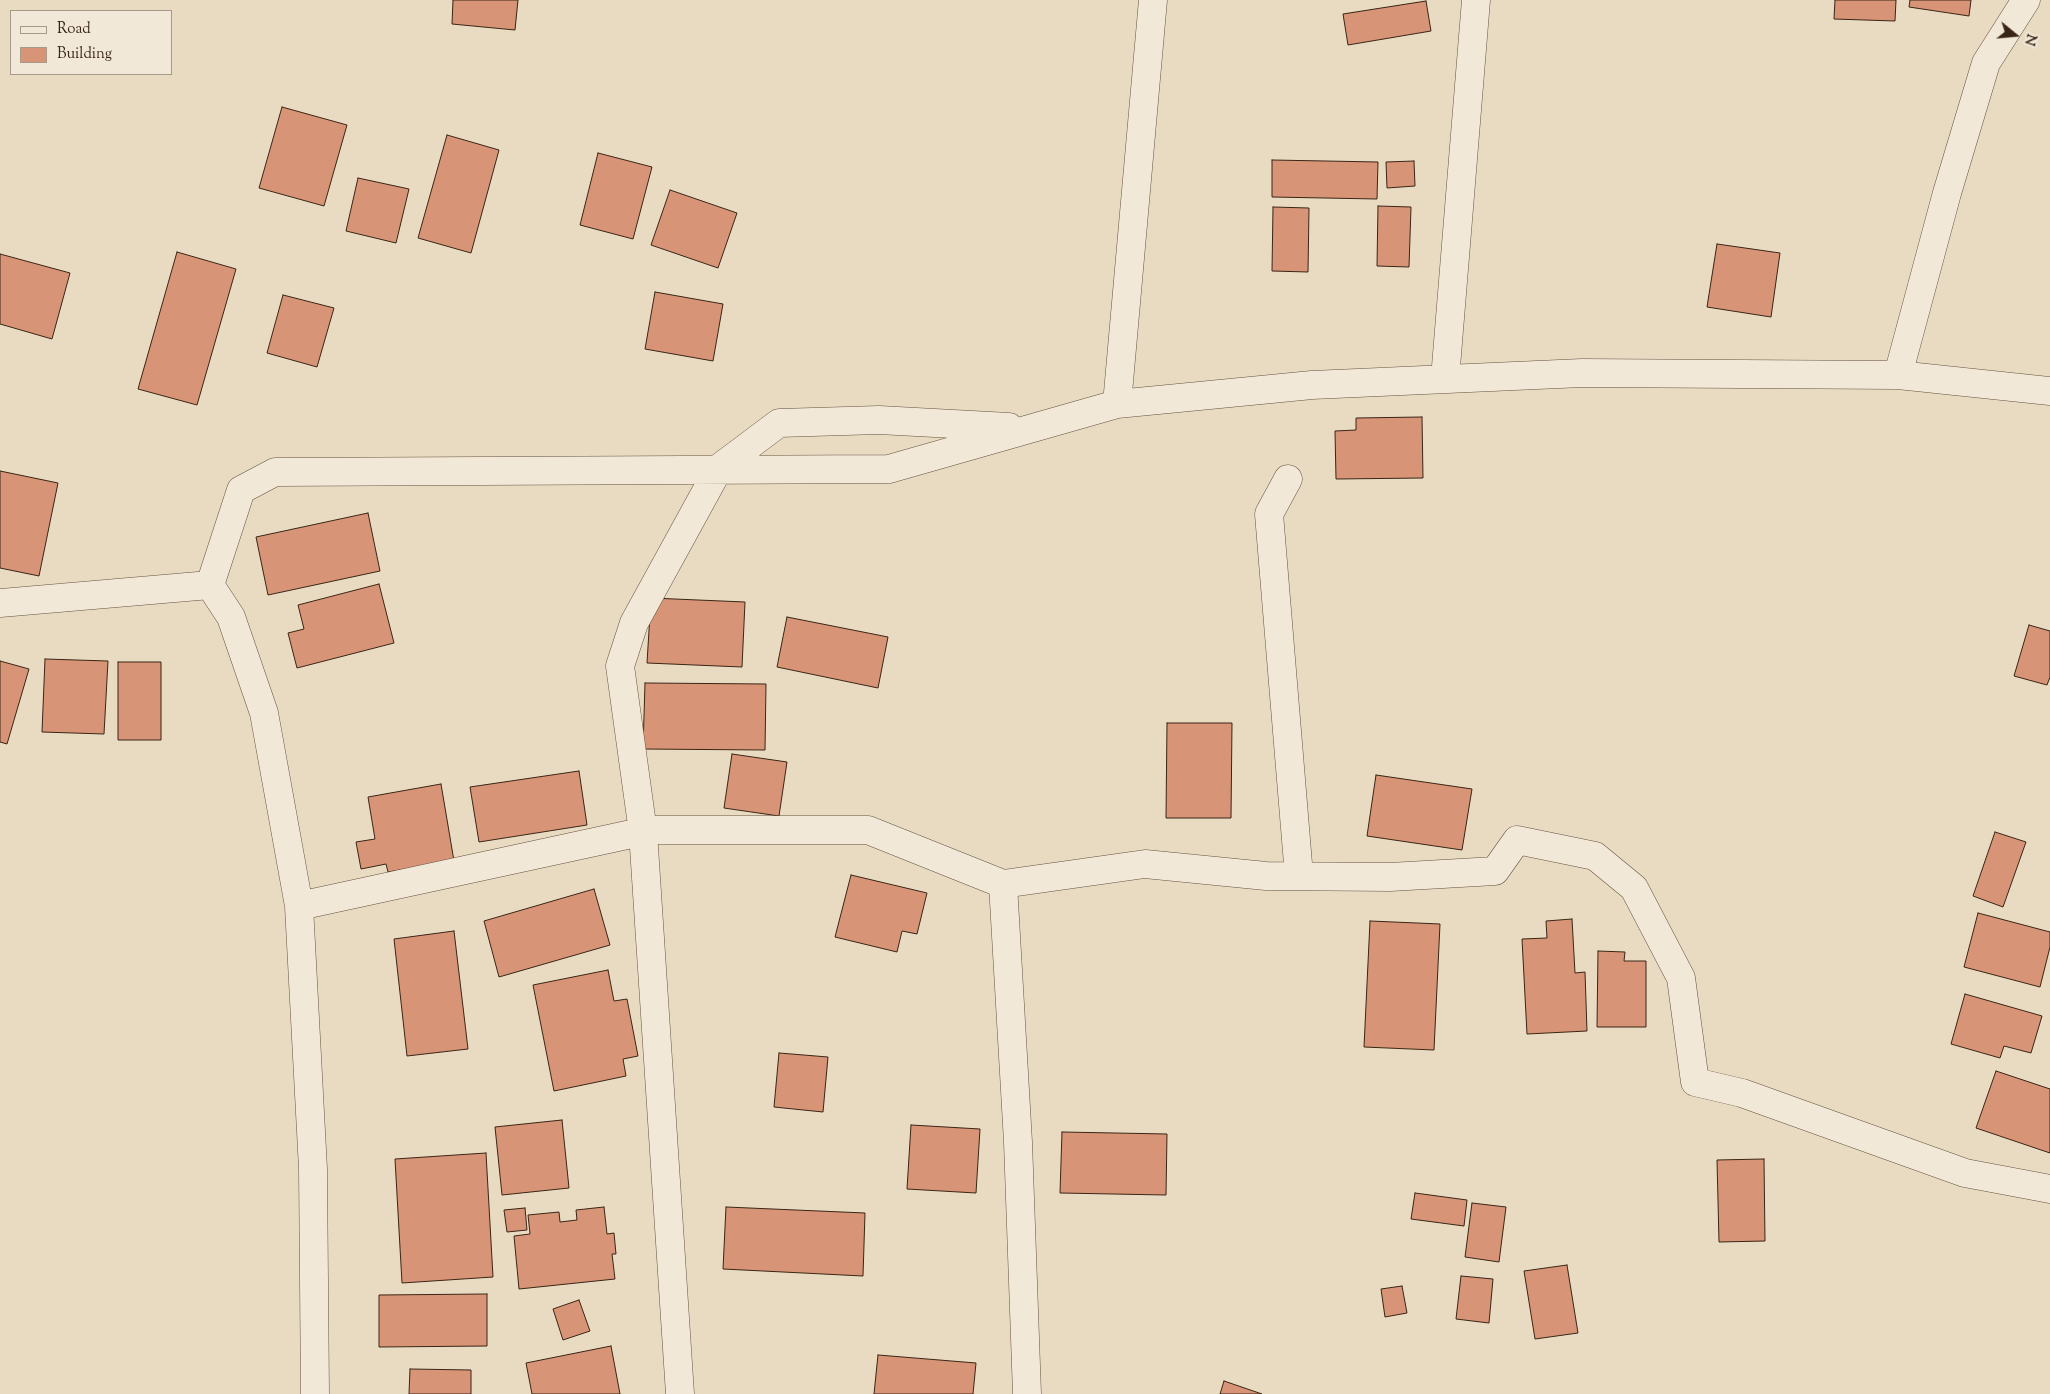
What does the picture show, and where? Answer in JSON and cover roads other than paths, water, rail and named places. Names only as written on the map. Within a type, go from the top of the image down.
[{"type":"street","points":[[1117,404],[1154,0]]},
{"type":"street","points":[[1445,379],[1476,0]]},
{"type":"street","points":[[1898,375],[1947,193],[1986,63],[2026,0]]},
{"type":"street","points":[[210,585],[241,490],[275,472],[719,468],[889,469],[1117,404],[1312,385],[1582,373],[1898,375],[2050,391]]},
{"type":"street","points":[[680,1394],[643,832],[620,666],[634,622],[719,468],[780,424],[880,420],[1033,428]]},
{"type":"street","points":[[1288,479],[1269,514],[1298,876]]},
{"type":"street","points":[[0,603],[210,585]]},
{"type":"street","points":[[210,585],[231,616],[264,712],[299,906],[313,1170],[315,1394]]},
{"type":"street","points":[[299,906],[643,832],[868,830],[1003,884],[1145,864],[1266,876],[1390,877],[1495,871],[1517,840],[1595,856],[1634,888],[1681,978],[1696,1082],[1742,1092],[1966,1173],[2050,1189]]},
{"type":"street","points":[[1003,884],[1018,1142],[1027,1394]]}]
